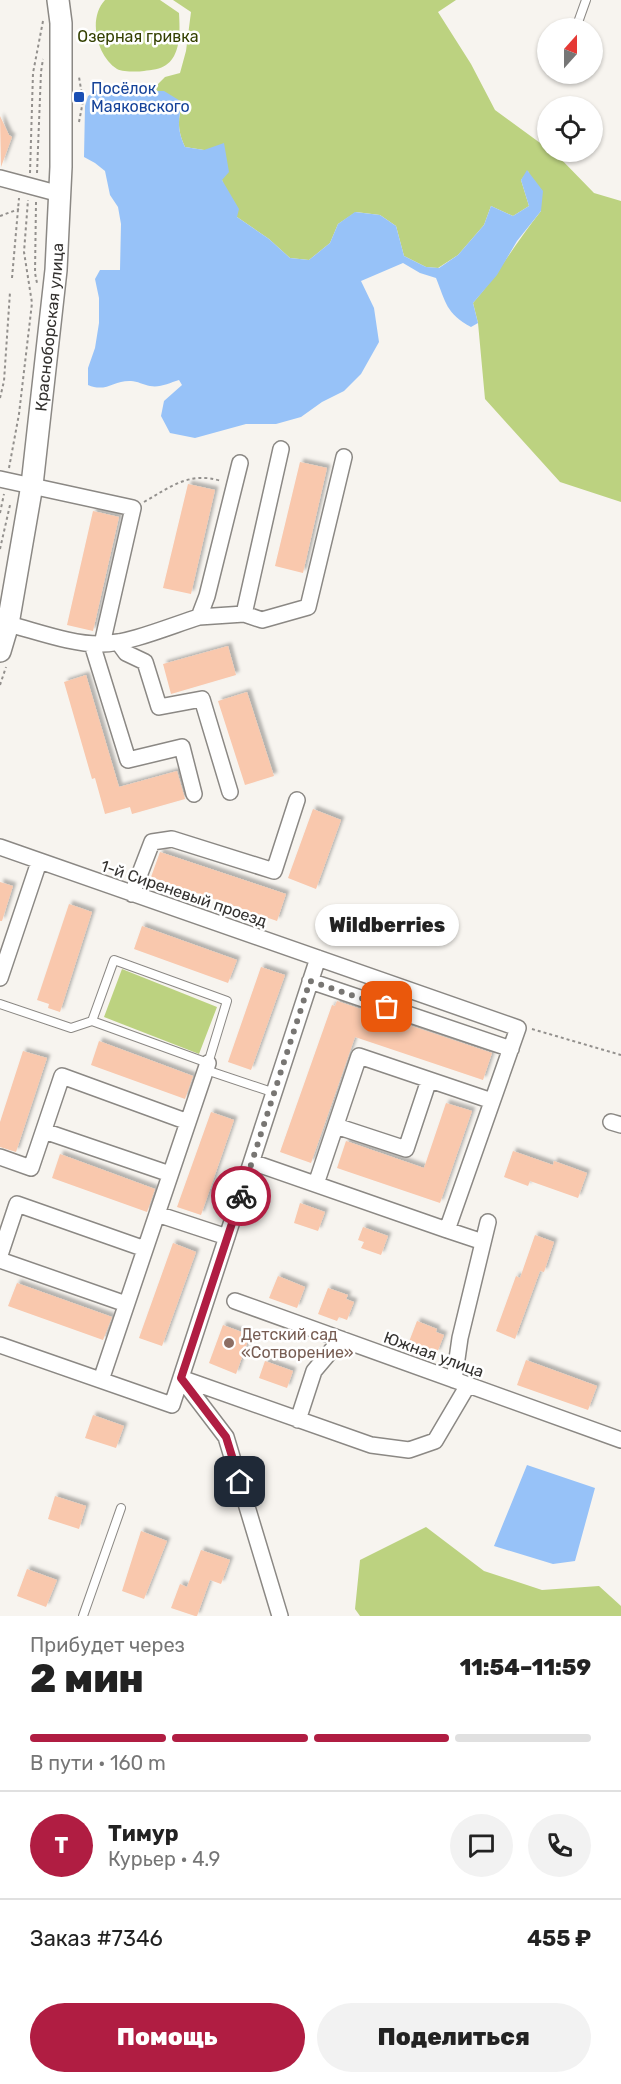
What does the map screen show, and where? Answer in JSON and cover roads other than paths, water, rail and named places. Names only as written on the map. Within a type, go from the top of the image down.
[{"type":"street","name":"Красноборская улица","points":[[3,637],[14,482],[56,270],[60,194],[61,31],[58,0]]},
{"type":"street","points":[[0,178],[60,194]]},
{"type":"street","points":[[244,614],[281,449]]},
{"type":"street","points":[[3,637],[97,644],[118,642],[200,617],[244,614],[262,620],[308,608],[344,457]]},
{"type":"street","points":[[200,617],[240,463]]},
{"type":"street","points":[[14,482],[134,508],[97,644],[128,760],[182,747],[194,794]]},
{"type":"street","points":[[118,642],[126,653],[145,662],[159,707],[201,699],[230,792]]},
{"type":"street","points":[[132,894],[152,842],[172,839],[274,871],[297,800]]},
{"type":"street","name":"1-й Сиреневый проезд","points":[[0,847],[518,1028],[511,1049]]},
{"type":"street","points":[[0,978],[39,862]]},
{"type":"street","points":[[0,1345],[172,1405],[318,958]]},
{"type":"street","points":[[310,981],[511,1049],[447,1230]]},
{"type":"street","points":[[316,1184],[359,1056],[492,1101]]},
{"type":"street","points":[[101,1380],[208,1063]]},
{"type":"street","points":[[0,1157],[31,1168],[62,1076],[188,1122]]},
{"type":"street","points":[[336,1126],[406,1149],[429,1080]]},
{"type":"street","points":[[44,1131],[170,1174]]},
{"type":"street","points":[[252,1162],[483,1242]]},
{"type":"street","points":[[0,1255],[17,1204],[145,1249]]},
{"type":"street","points":[[157,1214],[227,1237]]},
{"type":"street","points":[[181,1378],[371,1445],[409,1450],[435,1441],[460,1383],[460,1338],[488,1222]]},
{"type":"street","points":[[0,1260],[126,1304]]},
{"type":"street","name":"Южная улица","points":[[236,1301],[621,1440]]},
{"type":"street","points":[[298,1420],[314,1371],[341,1340]]},
{"type":"street","points":[[181,1378],[226,1437],[280,1616]]},
{"type":"lane","points":[[580,18],[586,0]]},
{"type":"lane","points":[[92,1021],[114,960],[227,1001],[206,1070],[275,1093]]},
{"type":"lane","points":[[0,1004],[71,1028],[92,1021],[208,1063]]},
{"type":"lane","points":[[83,1616],[121,1508]]},
{"type":"water","points":[[126,85],[151,91],[164,91],[182,102],[179,125],[185,147],[204,150],[224,143],[229,172],[222,180],[239,209],[237,217],[269,239],[290,258],[309,260],[330,243],[338,224],[355,212],[380,215],[396,226],[404,256],[426,267],[439,268],[458,255],[484,225],[491,206],[513,216],[529,206],[521,180],[527,170],[543,191],[541,211],[517,241],[497,275],[473,303],[478,323],[471,327],[456,317],[445,301],[436,278],[420,273],[403,263],[361,281],[374,308],[379,342],[361,374],[344,391],[322,402],[301,417],[276,424],[246,424],[195,438],[170,433],[161,416],[164,401],[182,385],[179,380],[157,386],[131,381],[100,388],[88,385],[88,368],[95,348],[99,323],[99,298],[95,279],[100,270],[120,270],[121,224],[118,207],[110,195],[105,171],[84,157],[85,106],[88,96],[99,89]]},
{"type":"water","points":[[527,1465],[595,1488],[575,1561],[553,1564],[494,1546]]},
{"type":"place","name":"Посёлок Маяковского","points":[[79,97]]},
{"type":"place","name":"Wildberries","points":[[387,1007]]},
{"type":"place","name":"Детский сад «Сотворение»","points":[[229,1343]]},
{"type":"park label","name":"Озерная гривка","points":[[138,36]]}]
